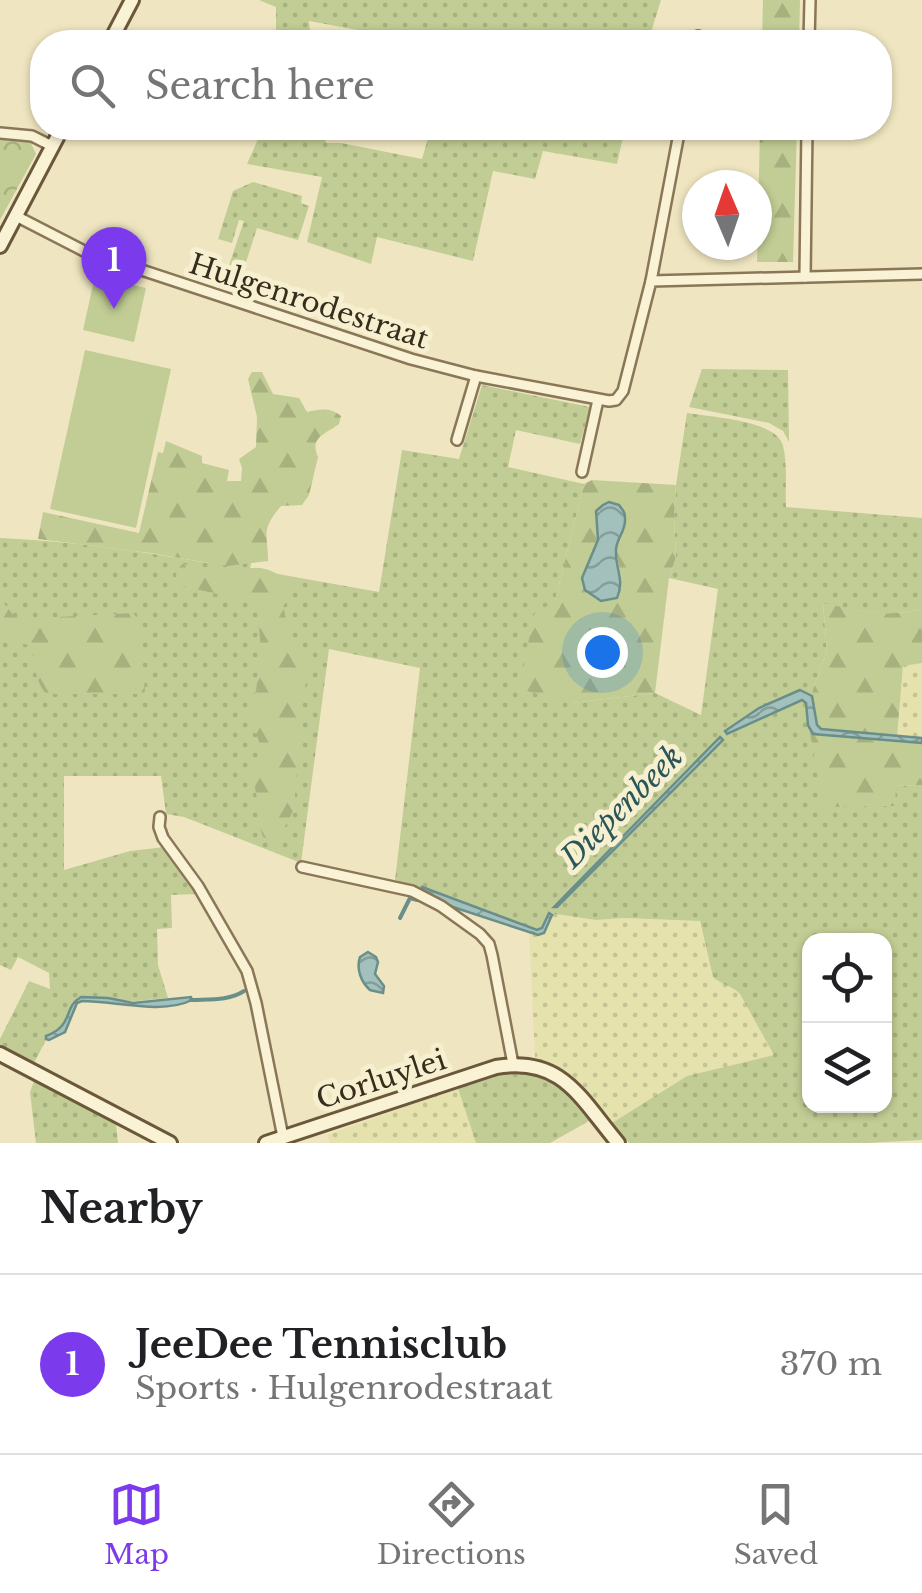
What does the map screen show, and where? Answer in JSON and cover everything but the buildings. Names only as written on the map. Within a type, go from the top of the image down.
[{"type":"street","points":[[116,30],[132,0]]},
{"type":"street","points":[[809,30],[810,0]]},
{"type":"street","points":[[0,133],[30,136]]},
{"type":"street","points":[[40,140],[52,146]]},
{"type":"street","points":[[0,246],[55,140]]},
{"type":"street","points":[[582,472],[598,400],[616,400],[623,391],[651,280],[678,140]]},
{"type":"street","points":[[804,277],[808,140]]},
{"type":"street","name":"Hulgenrodestraat","points":[[16,216],[84,251],[411,359],[598,400]]},
{"type":"street","points":[[651,280],[922,274]]},
{"type":"street","points":[[457,440],[476,376]]},
{"type":"street","points":[[160,818],[164,838],[198,886],[247,971],[283,1137]]},
{"type":"street","points":[[302,868],[412,891],[480,934],[492,956],[513,1064],[538,1066],[560,1077],[618,1143]]},
{"type":"street","points":[[0,1054],[170,1143]]},
{"type":"street","name":"Corluylei","points":[[266,1143],[513,1064]]},
{"type":"shaded area","points":[[922,663],[922,740],[897,738],[903,665]]},
{"type":"shaded area","points":[[550,913],[596,920],[699,921],[713,977],[740,994],[775,1055],[687,1076],[612,1123],[575,1079],[554,1065],[535,1059],[529,930]]},
{"type":"shaded area","points":[[458,1088],[476,1143],[330,1143],[327,1135]]},
{"type":"green space","points":[[259,0],[661,0],[652,30],[358,30],[309,21],[310,30],[276,30],[276,7]]},
{"type":"green space","points":[[763,0],[800,0],[799,30],[762,30]]},
{"type":"green space","points":[[0,138],[29,139],[36,154],[0,220]]},
{"type":"green space","points":[[258,140],[325,140],[422,159],[428,140],[622,140],[617,164],[543,151],[535,179],[493,171],[473,261],[377,237],[371,264],[307,242],[322,177],[247,164]]},
{"type":"green space","points":[[760,140],[797,140],[793,262],[757,262],[772,260],[772,170],[759,170]]},
{"type":"green space","points":[[253,182],[302,196],[301,203],[309,206],[298,240],[257,228],[237,290],[222,286],[244,221],[239,220],[232,243],[218,239],[233,191]]},
{"type":"green space","points":[[95,276],[146,288],[134,342],[83,330]]},
{"type":"green space","points":[[85,350],[171,369],[136,528],[50,509]]},
{"type":"green space","points":[[702,369],[788,370],[789,442],[783,431],[769,423],[689,407]]},
{"type":"green space","points":[[252,372],[262,372],[273,394],[299,398],[307,412],[325,410],[341,416],[339,424],[317,440],[318,457],[309,495],[302,505],[281,506],[270,521],[268,561],[227,566],[38,539],[43,512],[139,533],[158,452],[163,453],[166,441],[202,456],[202,463],[229,470],[227,481],[241,481],[239,459],[256,447],[257,417],[248,379]]},
{"type":"green space","points":[[482,385],[590,407],[580,444],[516,430],[508,467],[584,484],[555,601],[572,703],[655,693],[701,715],[718,589],[669,578],[676,557],[676,485],[687,413],[754,424],[776,435],[785,457],[786,507],[922,518],[922,609],[884,613],[823,604],[827,651],[806,709],[895,806],[895,786],[922,785],[922,1140],[629,1143],[612,1123],[687,1076],[774,1055],[740,994],[713,977],[700,921],[596,920],[549,913],[540,935],[395,880],[420,668],[329,649],[301,863],[184,817],[166,814],[161,776],[64,776],[64,870],[130,851],[165,847],[198,894],[171,895],[172,928],[157,929],[158,965],[168,998],[76,1000],[64,1032],[47,1038],[34,1063],[0,1045],[29,981],[50,989],[49,973],[18,957],[11,970],[0,965],[0,538],[104,547],[208,563],[226,486],[265,493],[250,569],[379,592],[402,450],[459,459]]},
{"type":"green space","points":[[592,480],[676,485],[676,557],[669,578],[655,693],[572,703],[519,689],[534,614],[555,601],[584,484]],"holes":[[[596,511],[625,523],[616,550],[621,577],[619,595],[596,599],[585,590],[582,578],[598,540]]]},
{"type":"green space","points":[[183,564],[213,567],[225,575],[244,569],[267,569],[290,584],[283,607],[291,638],[305,650],[308,669],[295,807],[277,842],[263,837],[259,824],[263,805],[257,799],[252,770],[259,756],[259,743],[245,719],[248,701],[256,691],[261,604],[178,585],[176,573]]},
{"type":"green space","points":[[0,598],[21,619],[133,613],[138,619],[145,691],[46,694],[34,665],[33,645],[0,642]]},
{"type":"green space","points":[[823,603],[884,613],[922,609],[922,663],[903,666],[897,737],[922,740],[922,785],[895,786],[896,806],[823,807],[806,709],[827,651]]},
{"type":"green space","points":[[510,1072],[548,1079],[589,1121],[550,1143],[476,1143],[458,1088]]},
{"type":"green space","points":[[34,1081],[116,1124],[118,1143],[36,1143],[30,1092]]},
{"type":"water","points":[[609,502],[619,505],[625,516],[616,550],[620,585],[617,598],[601,601],[585,590],[582,578],[598,540],[596,511]]},
{"type":"water","points":[[800,690],[812,696],[821,729],[922,738],[922,743],[813,734],[802,700],[727,734],[725,731],[759,708]]},
{"type":"water","points":[[720,737],[723,740],[554,907]]},
{"type":"water","points":[[422,887],[537,930],[549,913],[552,915],[544,933],[538,935],[453,907],[420,892]]},
{"type":"water","points":[[368,952],[378,962],[375,974],[384,986],[383,993],[370,990],[360,975],[360,957]]},
{"type":"water","points":[[81,997],[133,1003],[191,997],[192,1000],[153,1007],[82,1001],[77,1003],[65,1032],[46,1039],[61,1027],[75,1001]]},
{"type":"waterway","name":"Diepenbeek","points":[[400,918],[410,898],[417,900]]},
{"type":"waterway","name":"Diepenbeek","points":[[191,1000],[225,998],[244,991]]},
{"type":"place","name":"JeeDee Tennisclub","points":[[114,309]]}]
